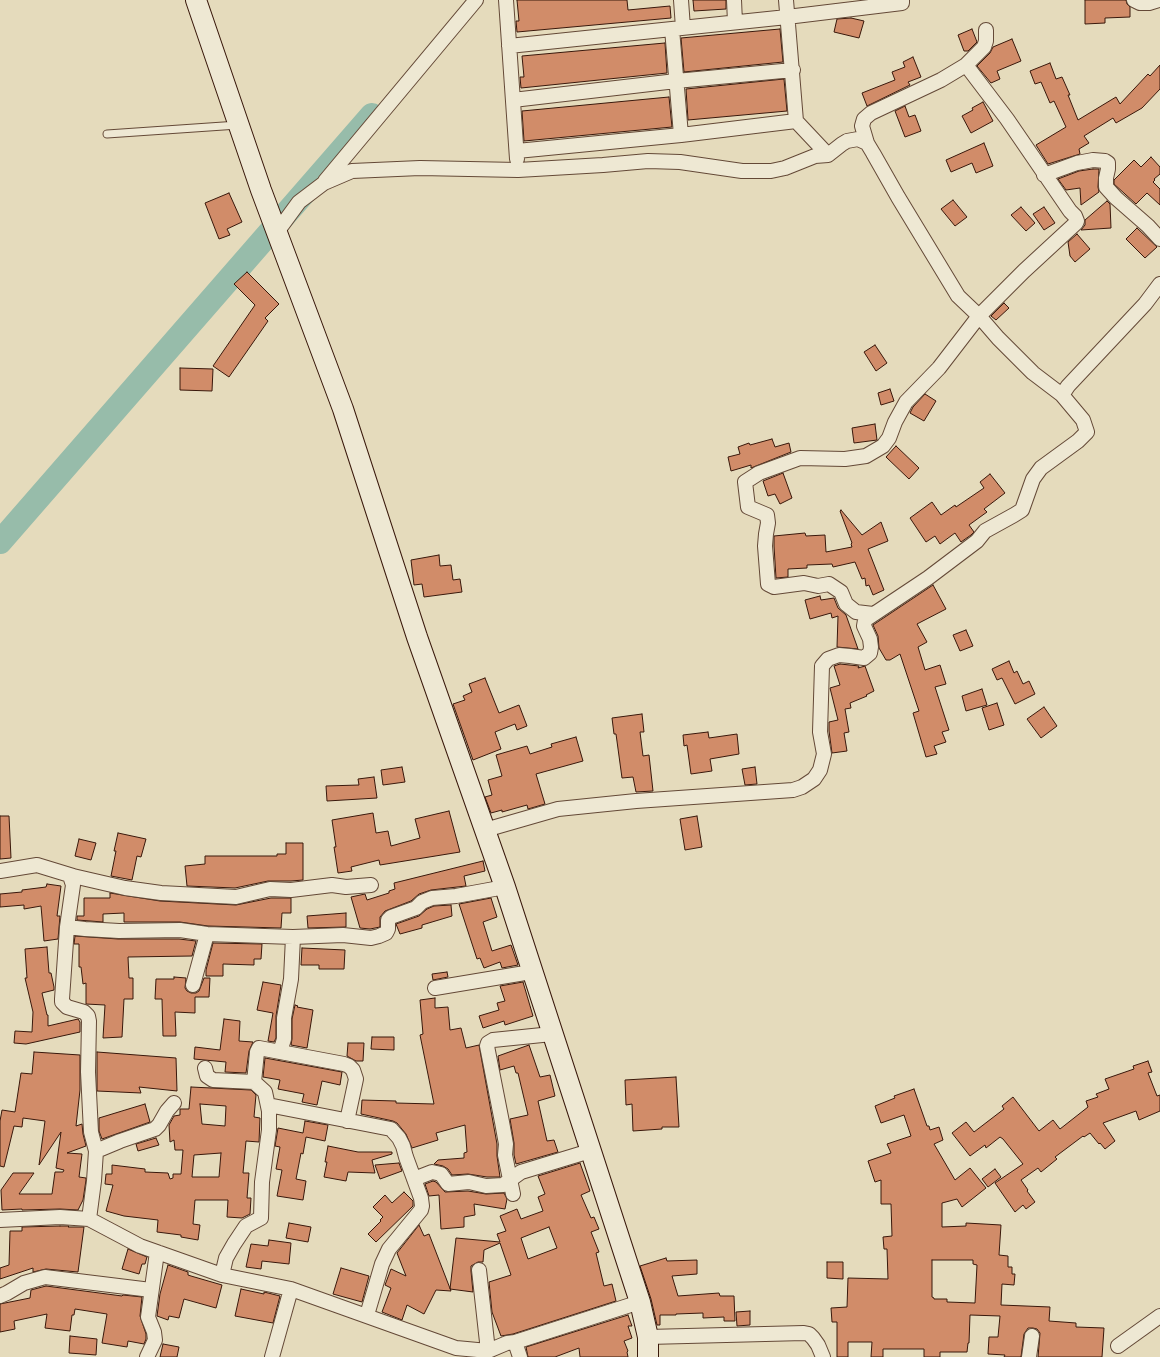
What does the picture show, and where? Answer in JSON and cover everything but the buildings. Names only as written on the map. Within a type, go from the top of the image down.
[{"type":"street","points":[[196,0],[261,190],[343,408],[417,637],[504,887],[640,1302],[648,1337],[648,1357]]},
{"type":"street","points":[[324,184],[476,0]]},
{"type":"street","points":[[506,0],[518,170]]},
{"type":"street","points":[[681,0],[678,28],[676,81],[681,135]]},
{"type":"street","points":[[734,0],[735,22]]},
{"type":"street","points":[[786,0],[796,120],[828,155]]},
{"type":"street","points":[[509,46],[787,17],[844,5],[902,3],[902,0]]},
{"type":"street","points":[[1134,0],[1140,3],[1149,3],[1159,0]]},
{"type":"street","points":[[485,830],[558,809],[636,801],[792,790],[802,788],[814,779],[823,762],[824,754],[820,732],[822,666],[828,659],[839,655],[864,658],[870,653],[870,639],[864,626],[865,620],[928,578],[977,541],[985,531],[1014,516],[1022,510],[1033,479],[1041,468],[1078,441],[1087,432],[1083,420],[1062,395],[1033,373],[958,296],[867,143],[862,126],[864,119],[871,113],[941,80],[966,65],[984,47],[986,41],[986,30]]},
{"type":"street","points":[[874,614],[856,612],[846,604],[841,592],[829,584],[818,586],[804,583],[774,587],[768,584],[765,546],[768,523],[767,516],[748,507],[745,482],[759,473],[800,458],[845,459],[866,456],[883,446],[889,438],[895,422],[906,402],[939,368],[979,316],[1077,221],[1075,216],[1044,175],[1006,119],[966,65]]},
{"type":"street","points":[[513,100],[676,81],[793,70]]},
{"type":"street","points":[[517,151],[681,135],[796,120]]},
{"type":"street","points":[[277,231],[299,202],[324,184],[352,171],[420,168],[518,170],[603,166],[648,161],[680,162],[742,171],[771,171],[785,168],[815,156],[828,155],[847,141],[858,139],[867,143]]},
{"type":"street","points":[[1044,175],[1077,163],[1093,160],[1105,161],[1108,163],[1106,187],[1160,239]]},
{"type":"street","points":[[1062,395],[1068,386],[1145,304],[1160,284]]},
{"type":"street","points":[[0,871],[37,866],[125,888],[161,893],[236,897],[270,889],[291,890],[332,885],[346,887],[371,886]]},
{"type":"street","points":[[73,876],[67,927],[62,1002],[67,1007],[84,1012],[88,1016],[89,1021],[88,1072],[91,1124],[96,1151],[89,1219]]},
{"type":"street","points":[[67,927],[119,931],[180,930],[207,934],[293,937],[343,935],[362,938],[375,937],[386,933],[388,929],[388,920],[391,916],[416,908],[422,902],[432,898],[456,896],[504,887]]},
{"type":"street","points":[[193,985],[207,934]]},
{"type":"street","points":[[280,1052],[284,1039],[284,1018],[291,979],[293,937]]},
{"type":"street","points":[[435,988],[531,972]]},
{"type":"street","points":[[512,1187],[505,1155],[506,1144],[487,1046],[488,1043],[493,1040],[552,1034]]},
{"type":"street","points":[[254,1082],[257,1052],[259,1048],[349,1066],[353,1070],[356,1079],[347,1121]]},
{"type":"street","points":[[205,1068],[207,1076],[214,1080],[254,1082],[265,1092],[270,1111],[262,1182],[261,1218],[246,1226],[226,1258],[222,1275]]},
{"type":"street","points":[[96,1151],[155,1129],[174,1103]]},
{"type":"street","points":[[268,1105],[391,1130],[399,1138],[403,1146],[421,1198],[421,1210],[388,1249],[367,1315]]},
{"type":"street","points":[[512,1187],[520,1172],[590,1151]]},
{"type":"street","points":[[414,1179],[432,1172],[441,1174],[448,1184],[468,1182],[512,1187]]},
{"type":"street","points":[[0,1220],[60,1217],[89,1219],[140,1246],[222,1275],[290,1289],[367,1315],[456,1348],[488,1351],[506,1343],[515,1342],[640,1302]]},
{"type":"street","points":[[147,1357],[155,1340],[154,1332],[148,1319],[157,1252]]},
{"type":"street","points":[[479,1270],[488,1351]]},
{"type":"street","points":[[0,1296],[24,1283],[45,1277],[151,1290]]},
{"type":"street","points":[[272,1357],[290,1289]]},
{"type":"street","points":[[1118,1346],[1160,1316]]},
{"type":"street","points":[[648,1337],[804,1333],[809,1334],[813,1338],[823,1357]]},
{"type":"street","points":[[1029,1357],[1032,1336]]},
{"type":"street","points":[[515,1342],[520,1357]]},
{"type":"lane","points":[[107,134],[238,125]]},
{"type":"waterway","points":[[0,542],[372,115]]}]
